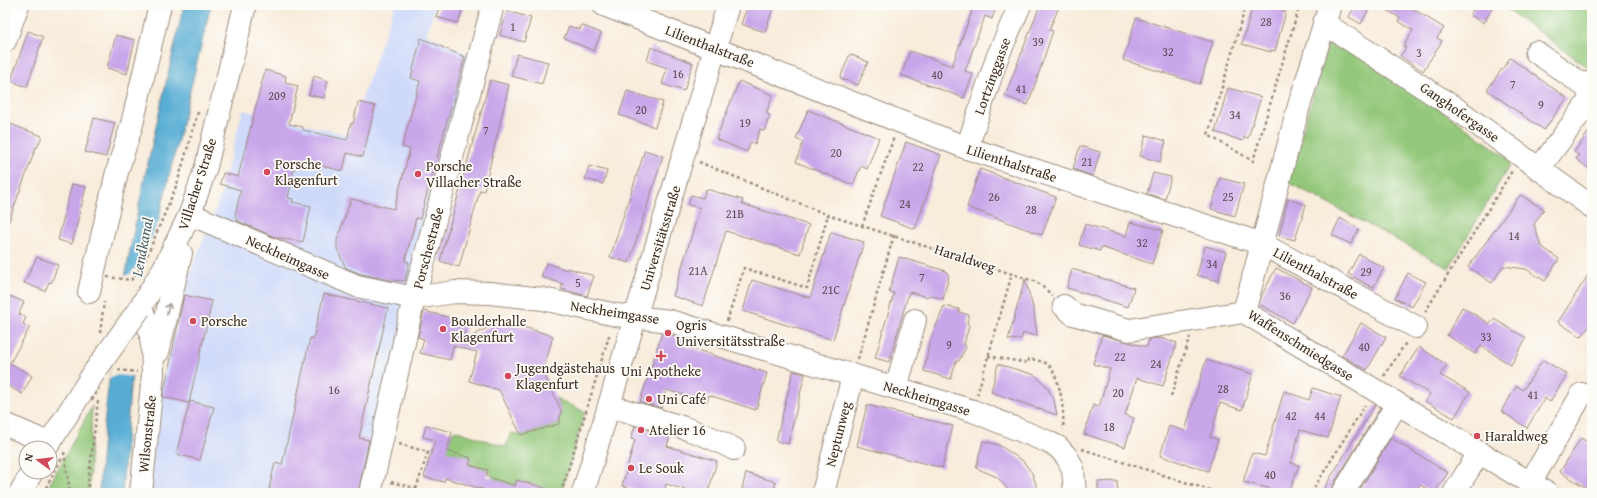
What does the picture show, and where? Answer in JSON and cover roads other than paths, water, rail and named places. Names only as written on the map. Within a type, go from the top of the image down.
[{"type":"street","points":[[5,41],[18,5]]},
{"type":"street","points":[[100,292],[117,172],[132,124],[160,5]]},
{"type":"street","name":"Villacher Straße","points":[[50,440],[104,372],[164,268],[190,214],[206,167],[245,5]]},
{"type":"street","name":"Porschestraße","points":[[372,486],[381,440],[399,402],[414,298],[493,5]]},
{"type":"street","name":"Lilienthalstraße","points":[[604,5],[967,148],[1262,244],[1416,327]]},
{"type":"street","name":"Universitätsstraße","points":[[583,493],[728,5]]},
{"type":"street","name":"Lortzinggasse","points":[[967,148],[997,58],[1020,5]]},
{"type":"street","name":"Ganghofergasse","points":[[1327,14],[1592,207]]},
{"type":"street","name":"Waffenschmiedgasse","points":[[1327,14],[1298,109],[1244,312],[1397,404],[1470,455],[1539,488]]},
{"type":"street","points":[[1536,52],[1590,88],[1589,101],[1540,169]]},
{"type":"street","points":[[144,373],[190,214]]},
{"type":"street","name":"Neckheimgasse","points":[[190,214],[357,286],[414,298],[455,292],[490,293],[543,299],[580,315],[636,316],[670,321],[973,411],[1058,447],[1067,457],[1073,469],[1075,493]]},
{"type":"street","points":[[1064,306],[1073,314],[1128,330],[1244,312]]},
{"type":"street","points":[[140,308],[148,322],[152,337],[144,373]]},
{"type":"street","points":[[896,388],[915,320]]},
{"type":"street","name":"Wilsonstraße","points":[[141,493],[144,373]]},
{"type":"street","name":"Neptunweg","points":[[823,493],[852,376]]},
{"type":"street","points":[[1539,488],[1582,394]]},
{"type":"street","points":[[1343,493],[1397,404]]},
{"type":"street","points":[[610,406],[696,433],[721,442],[734,449]]},
{"type":"street","points":[[5,424],[50,440]]},
{"type":"street","points":[[1454,493],[1470,455]]},
{"type":"street","points":[[20,493],[27,480]]},
{"type":"water","name":"Lendkanal","points":[[184,5],[211,5],[159,218],[130,389],[122,493],[99,493],[103,431],[110,370],[120,308],[143,186]]},
{"type":"place","name":"Porsche Klagenfurt","points":[[267,172]]},
{"type":"place","name":"Porsche Villacher Straße","points":[[418,174]]},
{"type":"place","name":"Porsche","points":[[193,321]]},
{"type":"place","name":"Boulderhalle Klagenfurt","points":[[443,329]]},
{"type":"place","name":"Ogris Universitätsstraße","points":[[668,333]]},
{"type":"place","name":"Uni Apotheke","points":[[661,356]]},
{"type":"place","name":"Jugendgästehaus Klagenfurt","points":[[508,376]]},
{"type":"place","name":"Uni Café","points":[[649,399]]},
{"type":"place","name":"Atelier 16","points":[[641,430]]},
{"type":"place","name":"Haraldweg","points":[[1477,436]]},
{"type":"place","name":"Le Souk","points":[[631,468]]}]
